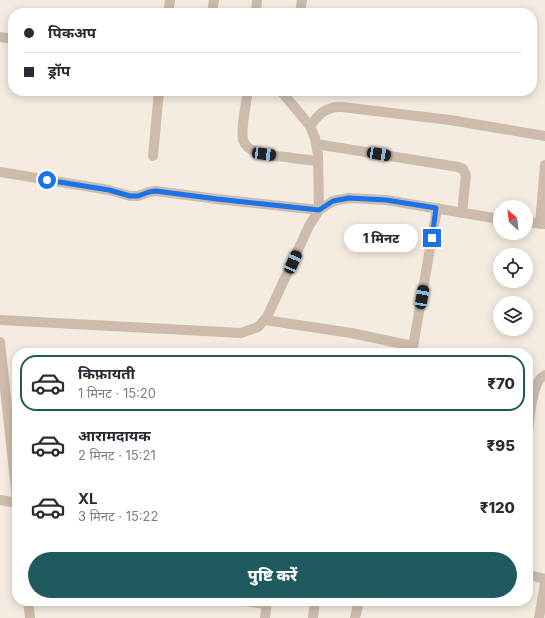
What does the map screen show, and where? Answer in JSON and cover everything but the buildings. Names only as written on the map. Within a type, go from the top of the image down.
[{"type":"street","points":[[153,156],[159,96]]},
{"type":"street","points":[[247,96],[243,129],[243,140],[246,146],[253,151],[264,154],[318,161]]},
{"type":"street","points":[[288,96],[310,126],[315,138],[318,161],[319,210]]},
{"type":"street","points":[[310,126],[318,116],[326,110],[334,107],[342,107],[450,120],[545,136]]},
{"type":"street","points":[[316,144],[463,169],[466,175],[462,213]]},
{"type":"street","points":[[542,224],[545,164]]},
{"type":"street","points":[[0,172],[109,190],[130,196],[138,196],[156,191],[319,210]]},
{"type":"street","points":[[0,320],[241,333],[258,327],[268,317],[309,226],[319,210],[333,201],[349,198],[386,200],[493,218]]},
{"type":"street","points":[[413,348],[436,208]]},
{"type":"street","points":[[264,320],[351,333],[409,348]]},
{"type":"street","points":[[0,342],[2,373],[12,456]]},
{"type":"street","points":[[533,398],[539,379],[545,376]]},
{"type":"street","points":[[0,500],[12,498]]},
{"type":"street","points":[[533,577],[545,579]]},
{"type":"street","points":[[539,618],[545,583]]},
{"type":"street","points":[[29,606],[30,618]]},
{"type":"street","points":[[264,618],[266,606]]},
{"type":"street","points":[[313,618],[314,606]]},
{"type":"street","points":[[355,618],[358,606]]},
{"type":"route","points":[[47,180],[109,190],[130,196],[138,196],[156,191],[319,210],[333,201],[349,198],[386,200],[436,208],[432,238]]}]
